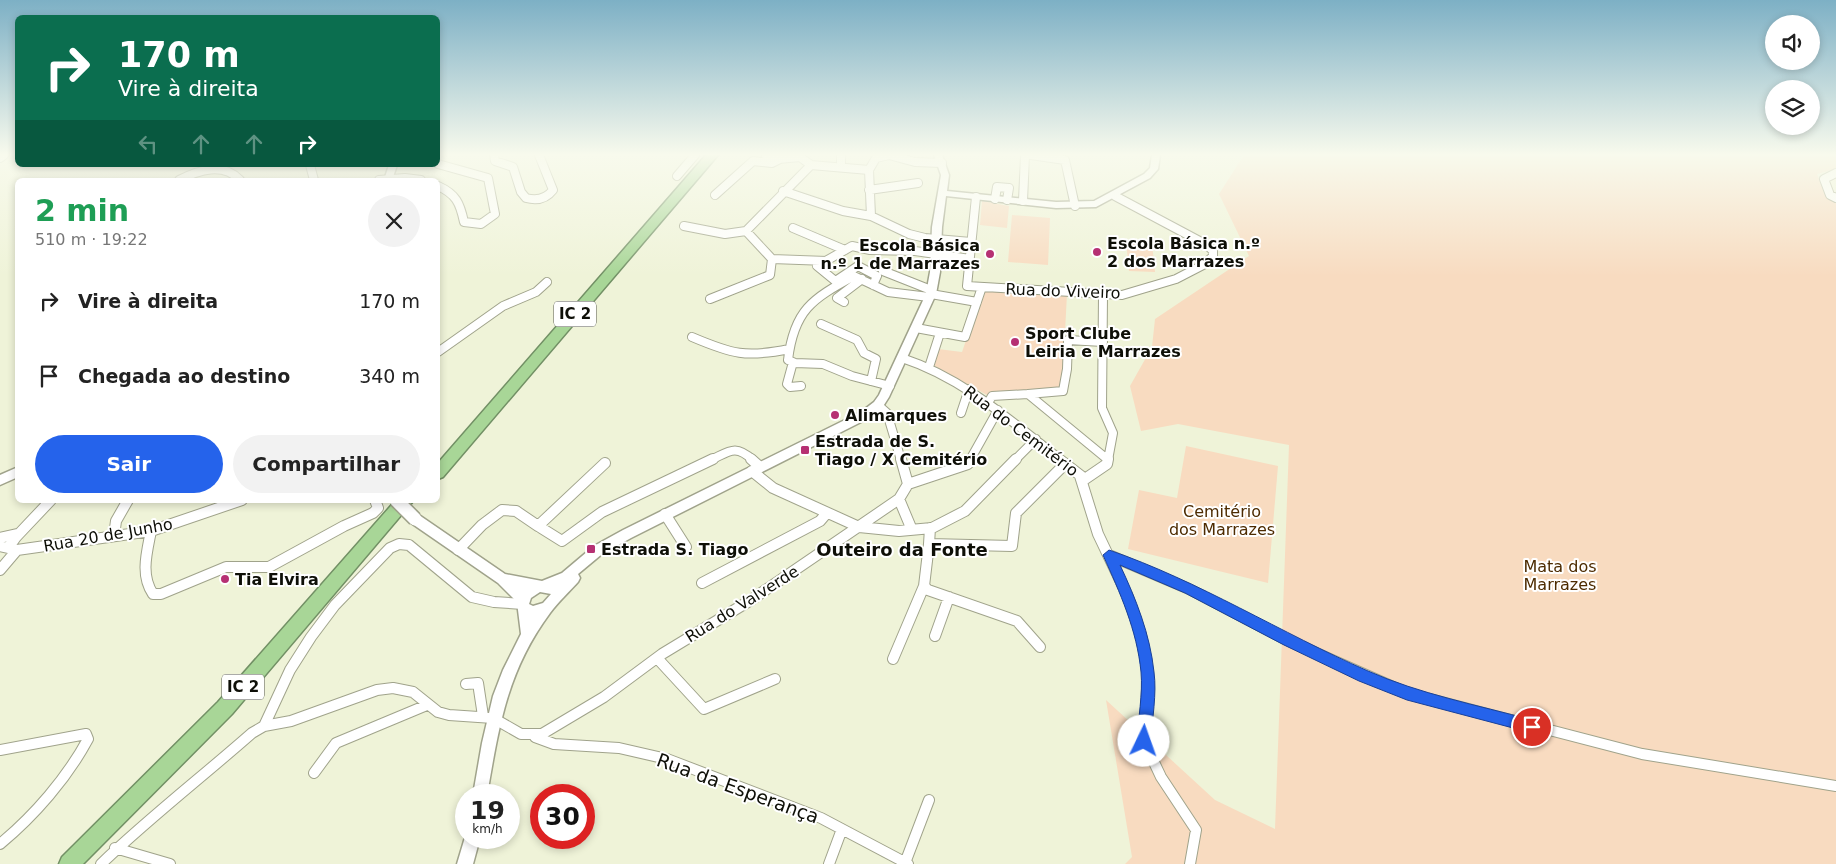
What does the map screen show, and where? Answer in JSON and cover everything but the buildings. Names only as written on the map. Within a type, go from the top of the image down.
[{"type":"highway","name":"IC 2","points":[[440,462],[671,195]]},
{"type":"highway","name":"IC 2","points":[[440,471],[677,195]]},
{"type":"highway","name":"IC 2","points":[[69,864],[156,780],[225,708],[403,503]]},
{"type":"highway","name":"IC 2","points":[[80,864],[222,721],[411,503]]},
{"type":"main road","points":[[527,633],[524,604],[528,591],[566,577],[598,550],[604,549],[665,514],[865,415],[878,405],[890,386],[930,294],[937,256],[937,240],[944,195]]},
{"type":"main road","points":[[963,195],[1072,206],[1096,204],[1115,196]]},
{"type":"main road","points":[[0,480],[15,472]]},
{"type":"main road","points":[[399,503],[415,519],[502,579],[532,612],[550,604]]},
{"type":"main road","points":[[481,784],[488,717],[506,674],[527,633],[570,581],[602,553],[604,549]]},
{"type":"main road","points":[[502,579],[542,586],[552,590],[550,604]]},
{"type":"main road","points":[[466,864],[469,849]]},
{"type":"street","points":[[456,195],[464,222],[480,224],[488,221],[495,214],[492,195]]},
{"type":"street","points":[[524,195],[526,198],[540,200],[546,195]]},
{"type":"street","points":[[684,226],[725,234],[746,231],[779,195]]},
{"type":"street","points":[[796,195],[843,211],[871,216],[924,238],[971,242]]},
{"type":"street","points":[[869,195],[871,216]]},
{"type":"street","points":[[1023,195],[1023,202]]},
{"type":"street","points":[[1069,195],[1072,206]]},
{"type":"street","name":"Rua do Viveiro","points":[[970,259],[966,286],[1122,295],[1154,287],[1194,270],[1213,256],[1213,251],[1207,245],[1115,196]]},
{"type":"street","points":[[837,282],[817,266],[854,246],[870,250],[915,251],[937,256],[970,259],[976,197]]},
{"type":"street","points":[[794,228],[845,250]]},
{"type":"street","points":[[746,231],[772,259],[791,260],[809,257],[827,260]]},
{"type":"street","points":[[915,251],[924,238]]},
{"type":"street","points":[[710,299],[770,275],[772,259]]},
{"type":"street","points":[[873,285],[877,276],[858,266],[810,300],[800,313],[788,349],[788,360],[823,364],[852,376],[890,386]]},
{"type":"street","points":[[883,271],[930,294]]},
{"type":"street","points":[[837,282],[854,276],[888,292],[930,294],[976,302]]},
{"type":"street","points":[[844,302],[837,298],[862,279]]},
{"type":"street","points":[[440,351],[503,306],[536,292],[547,282]]},
{"type":"street","points":[[916,328],[965,337],[982,288]]},
{"type":"street","points":[[1102,295],[1102,408],[1113,433],[1107,459],[1108,464],[1082,477],[1098,534],[1128,597],[1141,635],[1148,673],[1144,741],[1161,777],[1196,830],[1190,864]]},
{"type":"street","points":[[821,324],[857,340],[864,353],[876,359],[871,381]]},
{"type":"street","points":[[929,366],[940,333]]},
{"type":"street","points":[[692,337],[732,355],[750,356],[788,349]]},
{"type":"street","points":[[988,403],[992,396],[1063,392],[1067,368],[1068,340],[1103,342]]},
{"type":"street","name":"Rua do Cemitério","points":[[902,358],[929,366],[968,389],[1036,439],[1082,477]]},
{"type":"street","points":[[794,362],[787,384],[790,387],[802,386]]},
{"type":"street","points":[[960,413],[968,389]]},
{"type":"street","points":[[1028,394],[1107,459]]},
{"type":"street","points":[[878,405],[887,413],[908,484],[968,464],[998,410]]},
{"type":"street","points":[[458,550],[493,515],[505,509],[513,510],[562,541],[602,512],[734,449],[743,451],[773,488],[826,514],[859,527],[885,530],[930,528],[965,511],[1036,439]]},
{"type":"street","points":[[538,526],[605,463]]},
{"type":"street","points":[[929,544],[1012,546],[1016,513],[1065,464]]},
{"type":"street","name":"Rua do Valverde","points":[[530,736],[542,734],[604,697],[657,658],[751,600],[898,499],[908,484]]},
{"type":"street","points":[[898,499],[912,530]]},
{"type":"street","points":[[0,570],[8,548],[19,533],[48,503]]},
{"type":"street","points":[[114,536],[116,521],[126,503]]},
{"type":"street","name":"Rua 20 de Junho","points":[[8,548],[152,531],[233,503]]},
{"type":"street","points":[[152,531],[146,565],[147,584],[153,594],[161,594],[226,567],[262,568],[279,563],[339,528],[373,513],[378,508],[376,503]]},
{"type":"street","points":[[665,514],[686,547]]},
{"type":"street","points":[[702,582],[820,521],[826,514]]},
{"type":"street","points":[[893,659],[924,586],[930,528]]},
{"type":"street","points":[[0,538],[19,533]]},
{"type":"street","points":[[264,726],[290,670],[308,642],[330,612],[390,548],[399,544],[409,545],[472,596],[494,602],[524,604]]},
{"type":"street","points":[[1109,555],[1189,589],[1289,641],[1407,693],[1642,754],[1836,786]]},
{"type":"street","points":[[924,586],[1016,621],[1040,647]]},
{"type":"street","points":[[935,636],[949,597]]},
{"type":"street","points":[[657,658],[704,708],[775,679]]},
{"type":"street","points":[[466,684],[478,683],[488,717]]},
{"type":"street","points":[[101,864],[115,848],[252,733],[264,726],[291,721],[385,689],[406,690],[438,712],[449,715],[488,717],[530,736]]},
{"type":"street","points":[[314,772],[336,743],[425,702]]},
{"type":"street","points":[[0,750],[86,734],[88,739],[73,764],[30,814],[0,844]]},
{"type":"street","name":"Rua da Esperança","points":[[530,736],[554,744],[619,748],[667,759],[777,800],[842,829],[906,863]]},
{"type":"street","points":[[906,863],[929,800]]},
{"type":"street","points":[[829,864],[842,829]]},
{"type":"street","points":[[115,848],[170,864]]},
{"type":"green space","name":"Mata dos Marrazes","points":[[1220,195],[1825,195],[1836,200],[1836,864],[1125,864],[1132,857],[1106,700],[1215,800],[1275,829],[1289,445],[1178,424],[1141,431],[1130,386],[1152,347],[1155,319],[1249,256]]},
{"type":"green space","points":[[982,201],[1009,206],[1007,228],[980,225]]},
{"type":"green space","points":[[1012,215],[1050,218],[1048,265],[1008,262]]},
{"type":"green space","points":[[1126,242],[1152,243],[1155,272],[1129,271]]},
{"type":"green space","name":"Sport Clube Leiria e Marrazes","points":[[983,291],[1067,294],[1062,389],[987,395],[933,365],[938,349],[962,352]]},
{"type":"green space","name":"Cemitério dos Marrazes","points":[[1186,446],[1278,466],[1268,583],[1128,549],[1139,490],[1177,498]]},
{"type":"place","name":"Escola Básica n.º 2 dos Marrazes","points":[[1097,252]]},
{"type":"place","name":"Escola Básica n.º 1 de Marrazes","points":[[990,254]]},
{"type":"place","name":"Sport Clube Leiria e Marrazes","points":[[1015,342]]},
{"type":"place","name":"Alimarques","points":[[835,415]]},
{"type":"place","name":"Estrada de S. Tiago / X Cemitério","points":[[805,450]]},
{"type":"place","name":"Estrada S. Tiago","points":[[591,549]]},
{"type":"place","name":"Tia Elvira","points":[[225,579]]},
{"type":"district","name":"Outeiro da Fonte","points":[[902,549]]},
{"type":"route","points":[[1144,741],[1148,673],[1141,635],[1128,597],[1109,555],[1189,589],[1289,641],[1364,676],[1407,693],[1532,727]]}]
